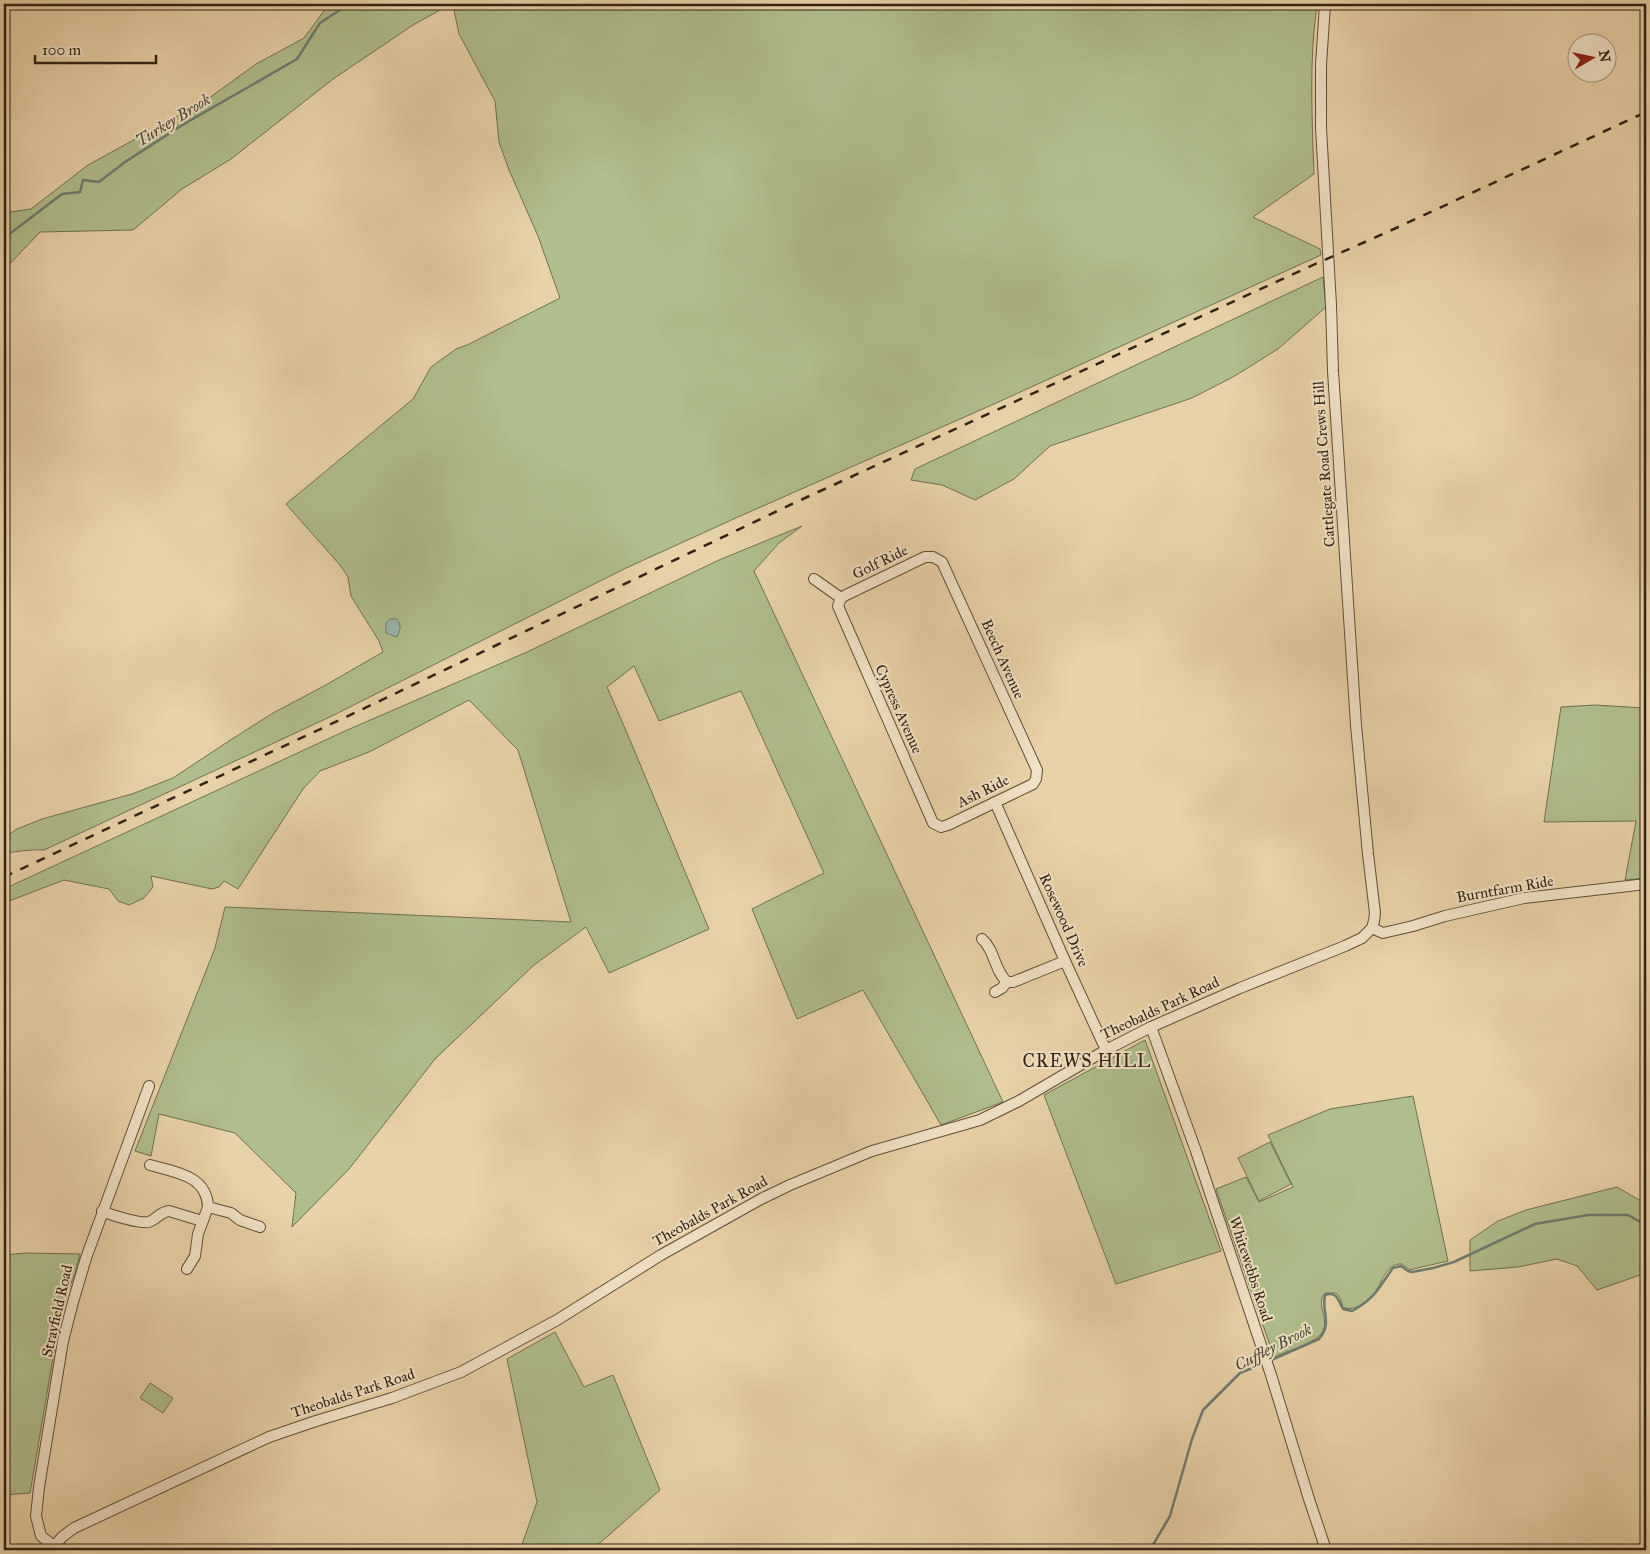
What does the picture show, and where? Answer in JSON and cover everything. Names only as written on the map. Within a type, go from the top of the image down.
[{"type":"street","name":"Cattlegate Road Crews Hill","points":[[1325,4],[1321,65],[1321,128],[1333,371],[1356,725],[1373,925]]},
{"type":"street","name":"Golf Ride","points":[[840,598],[925,557],[933,557]]},
{"type":"street","name":"Beech Avenue","points":[[933,557],[942,562],[1037,770],[1036,778]]},
{"type":"street","points":[[814,578],[840,598]]},
{"type":"street","name":"Cypress Avenue","points":[[840,598],[838,606],[929,815],[933,823],[941,826]]},
{"type":"street","name":"Ash Ride","points":[[941,826],[948,825],[1033,784],[1036,778]]},
{"type":"street","name":"Rosewood Drive","points":[[995,802],[1106,1050]]},
{"type":"street","name":"Burntfarm Ride","points":[[1373,925],[1383,932],[1524,898],[1646,884]]},
{"type":"street","name":"Theobalds Park Road","points":[[53,1548],[62,1537],[74,1528],[269,1437],[392,1398],[461,1372],[557,1320],[661,1256],[768,1196],[824,1170],[872,1151],[980,1120],[1019,1101],[1106,1050],[1151,1027],[1240,988],[1345,946],[1362,938],[1373,925]]},
{"type":"street","points":[[982,939],[988,944],[1002,978],[1007,982],[1014,982],[1065,961]]},
{"type":"street","points":[[995,992],[1007,982]]},
{"type":"street","name":"Whitewebbs Road","points":[[1151,1027],[1196,1151],[1272,1376],[1326,1550]]},
{"type":"street","name":"Strayfield Road","points":[[53,1548],[42,1536],[36,1516],[63,1341],[77,1287],[102,1211],[149,1086]]},
{"type":"street","points":[[150,1166],[176,1172],[190,1178],[205,1190],[207,1195],[208,1207],[202,1221],[195,1256],[186,1270]]},
{"type":"street","points":[[208,1207],[230,1213],[240,1220],[260,1227]]},
{"type":"street","points":[[102,1211],[113,1216],[145,1222],[154,1220],[164,1212],[169,1211],[202,1221]]},
{"type":"green space","points":[[329,4],[451,4],[413,25],[333,79],[231,159],[182,189],[133,230],[40,232],[4,270],[4,213],[31,209],[88,165],[205,101],[256,64],[304,38]]},
{"type":"green space","points":[[456,4],[1317,4],[1312,68],[1314,174],[1253,217],[1320,249],[1321,255],[994,404],[624,569],[334,715],[44,850],[4,853],[4,838],[17,829],[42,819],[132,794],[173,778],[273,713],[383,652],[379,641],[351,596],[348,577],[340,565],[286,504],[413,399],[431,367],[456,349],[560,298],[538,236],[499,142],[495,101],[459,34],[454,10]]},
{"type":"green space","points":[[1323,277],[1326,307],[1278,349],[1233,377],[1192,398],[1050,446],[1014,479],[975,500],[942,485],[911,480],[915,469]]},
{"type":"green space","points":[[802,526],[779,543],[754,571],[1003,1102],[941,1125],[863,990],[797,1019],[752,909],[824,873],[741,691],[659,721],[634,666],[607,687],[709,929],[609,973],[586,927],[534,965],[435,1059],[349,1169],[292,1227],[296,1193],[235,1133],[159,1114],[151,1156],[135,1151],[215,948],[225,907],[571,922],[518,750],[469,700],[369,752],[320,771],[303,789],[238,889],[224,881],[219,887],[212,889],[151,876],[153,887],[144,898],[129,905],[118,901],[109,889],[64,880],[4,903],[4,889],[345,731],[527,652],[719,560]]},
{"type":"green space","points":[[1641,534],[1646,534],[1646,878],[1625,880],[1636,821],[1544,822],[1561,707],[1595,705],[1644,708]]},
{"type":"green space","points":[[1145,1040],[1221,1251],[1116,1284],[1044,1095]]},
{"type":"green space","points":[[1413,1096],[1448,1261],[1410,1270],[1402,1264],[1393,1266],[1386,1273],[1370,1298],[1357,1307],[1343,1307],[1336,1293],[1325,1293],[1322,1298],[1324,1327],[1322,1332],[1318,1337],[1309,1342],[1274,1357],[1216,1189],[1246,1177],[1259,1202],[1293,1187],[1268,1135],[1330,1109]]},
{"type":"green space","points":[[1270,1142],[1291,1184],[1259,1201],[1238,1158]]},
{"type":"green space","points":[[1617,1187],[1646,1204],[1646,1273],[1597,1290],[1577,1266],[1557,1259],[1518,1267],[1470,1271],[1470,1240],[1498,1221],[1526,1210]]},
{"type":"green space","points":[[26,1253],[80,1254],[75,1274],[62,1305],[30,1493],[4,1495],[4,1255]]},
{"type":"green space","points":[[555,1332],[584,1387],[613,1375],[660,1490],[592,1550],[520,1550],[537,1502],[507,1359]]},
{"type":"green space","points":[[150,1383],[173,1398],[163,1413],[140,1398]]},
{"type":"water","points":[[390,619],[397,619],[400,624],[397,637],[386,633],[386,623]]},
{"type":"waterway","name":"Turkey Brook","points":[[4,238],[62,194],[80,192],[83,180],[99,182],[125,162],[184,124],[297,59],[320,23],[349,4]]},
{"type":"waterway","name":"Cuffley Brook","points":[[1269,1361],[1319,1339],[1326,1322],[1325,1295],[1335,1295],[1343,1309],[1352,1311],[1371,1297],[1393,1268],[1401,1266],[1412,1272],[1454,1262],[1535,1224],[1588,1215],[1628,1215],[1646,1225]]},
{"type":"waterway","name":"Cuffley Brook","points":[[1150,1550],[1170,1516],[1192,1439],[1203,1410],[1240,1373],[1264,1363]]},
{"type":"railway","points":[[4,877],[346,717],[792,504],[1646,112]]},
{"type":"district","name":"CREWS HILL","points":[[1087,1061]]}]
